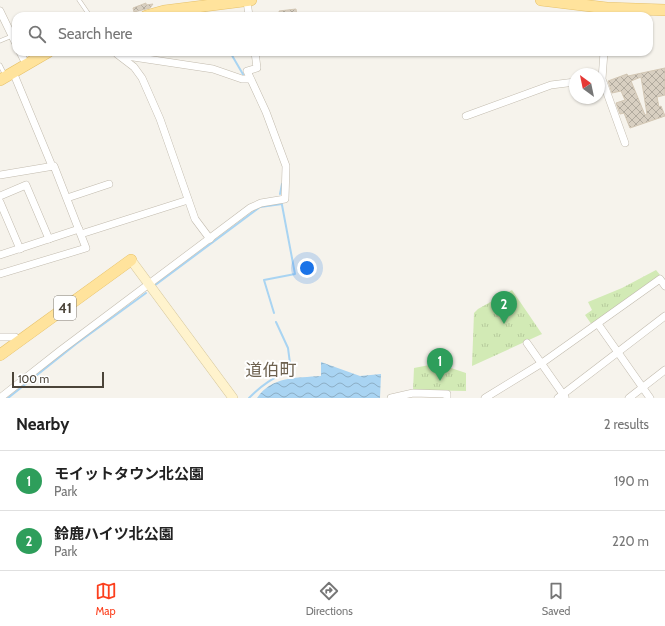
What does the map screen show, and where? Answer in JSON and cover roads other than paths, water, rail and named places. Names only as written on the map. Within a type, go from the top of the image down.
[{"type":"main road","points":[[160,12],[207,3],[249,0]]},
{"type":"main road","points":[[541,0],[607,12],[665,10]]},
{"type":"main road","points":[[6,76],[41,56]]},
{"type":"main road","name":"41","points":[[0,356],[130,260]]},
{"type":"street","points":[[249,0],[249,12]]},
{"type":"street","points":[[0,11],[12,36]]},
{"type":"street","points":[[22,56],[26,64]]},
{"type":"street","points":[[120,56],[134,67],[142,78],[160,119],[195,219],[210,239]]},
{"type":"street","points":[[134,56],[213,69],[242,79],[250,79]]},
{"type":"street","points":[[0,398],[61,350],[256,204],[285,199],[286,166],[264,107],[247,71],[257,68],[256,56]]},
{"type":"street","points":[[602,68],[603,56]]},
{"type":"street","points":[[0,274],[86,248],[54,166],[52,166],[6,76]]},
{"type":"street","points":[[466,116],[551,84],[569,82]]},
{"type":"street","points":[[605,93],[625,143]]},
{"type":"street","points":[[0,175],[52,166]]},
{"type":"street","points":[[67,198],[109,184]]},
{"type":"street","points":[[0,196],[26,185],[49,240]]},
{"type":"street","points":[[0,255],[188,200]]},
{"type":"street","points":[[0,202],[20,249]]},
{"type":"street","points":[[130,260],[233,398]]},
{"type":"street","points":[[485,398],[542,364],[660,279],[665,286]]},
{"type":"street","points":[[527,343],[562,397],[665,316]]},
{"type":"street","points":[[598,324],[650,398]]},
{"type":"street","points":[[0,337],[15,337]]},
{"type":"street","points":[[629,398],[665,370]]},
{"type":"street","points":[[391,398],[413,393],[448,394],[447,398]]},
{"type":"lane","points":[[79,0],[87,12]]},
{"type":"lane","points":[[0,41],[12,36]]},
{"type":"lane","points":[[0,66],[6,76]]},
{"type":"water","points":[[321,362],[360,376],[381,374],[380,398],[257,398],[263,391],[277,382],[294,378],[321,376]]},
{"type":"waterway","points":[[232,56],[244,76]]},
{"type":"waterway","points":[[280,194],[282,184]]},
{"type":"waterway","points":[[154,286],[260,207],[282,204]]},
{"type":"waterway","points":[[274,313],[264,280],[295,274],[282,205]]},
{"type":"waterway","points":[[8,398],[76,344],[146,293]]},
{"type":"waterway","points":[[249,398],[268,382],[291,371],[288,348],[276,322]]},
{"type":"place","name":"鈴鹿ハイツ北公園","points":[[504,324]]},
{"type":"place","name":"モイットタウン北公園","points":[[440,381]]},
{"type":"district","name":"道伯町","points":[[271,370]]}]
